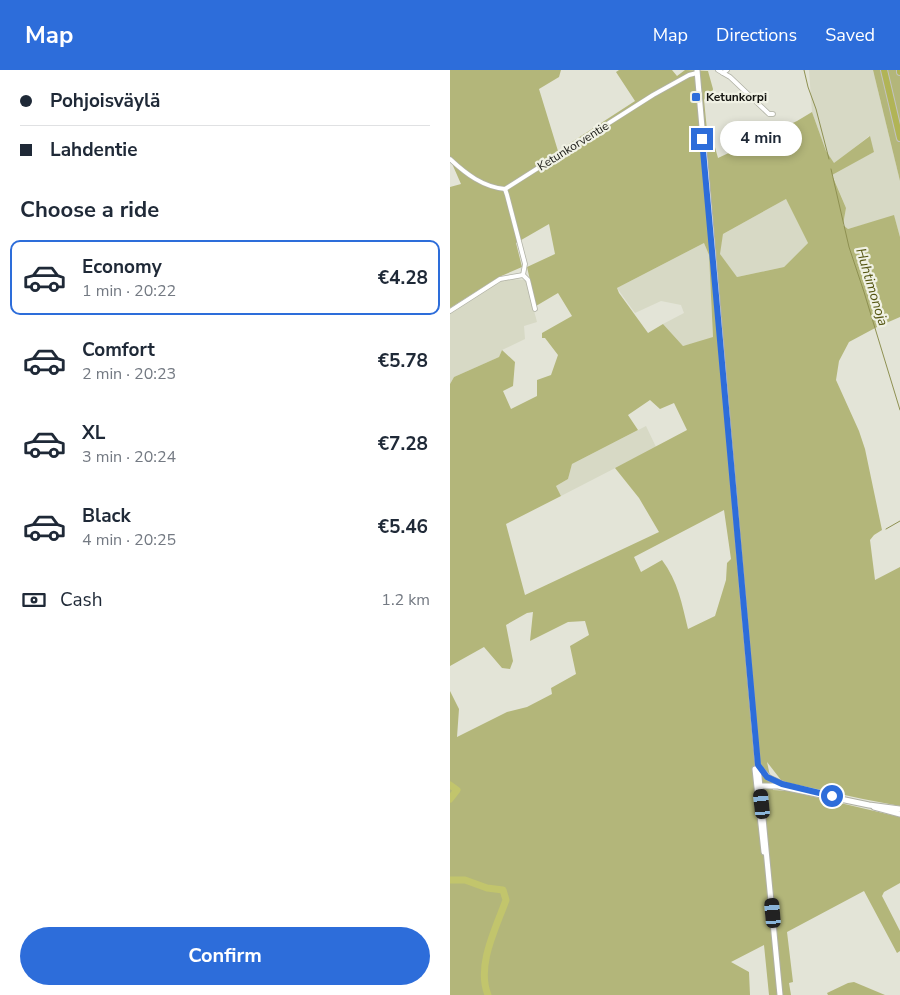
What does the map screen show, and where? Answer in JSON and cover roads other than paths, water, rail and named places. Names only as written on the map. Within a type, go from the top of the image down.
[{"type":"highway","points":[[884,70],[900,138]]},
{"type":"main road","points":[[697,72],[759,785]]},
{"type":"main road","points":[[748,651],[747,665],[780,995]]},
{"type":"main road","points":[[758,765],[767,777],[782,784]]},
{"type":"main road","points":[[759,785],[769,782],[782,784],[900,814]]},
{"type":"main road","points":[[759,785],[778,786],[832,796]]},
{"type":"main road","points":[[869,805],[900,809]]},
{"type":"street","points":[[718,70],[725,71],[769,114],[773,114]]},
{"type":"street","name":"Ketunkorventie","points":[[504,190],[654,94],[697,72]]},
{"type":"street","points":[[450,159],[476,180],[493,188],[504,190],[508,195],[525,264],[523,275]]},
{"type":"street","points":[[523,275],[528,280],[536,309]]},
{"type":"street","points":[[450,311],[500,278],[523,275]]},
{"type":"waterway","name":"Huhtimonoja","points":[[804,70],[829,159]]},
{"type":"waterway","name":"Huhtimonoja","points":[[831,169],[849,247],[900,410]]},
{"type":"waterway","points":[[886,529],[900,521]]},
{"type":"waterway","points":[[450,785],[457,790],[450,799]]},
{"type":"waterway","points":[[450,880],[465,880],[487,888],[503,890],[506,900],[489,947],[484,972],[488,995]]},
{"type":"place","name":"Ketunkorpi","points":[[696,97]]}]
